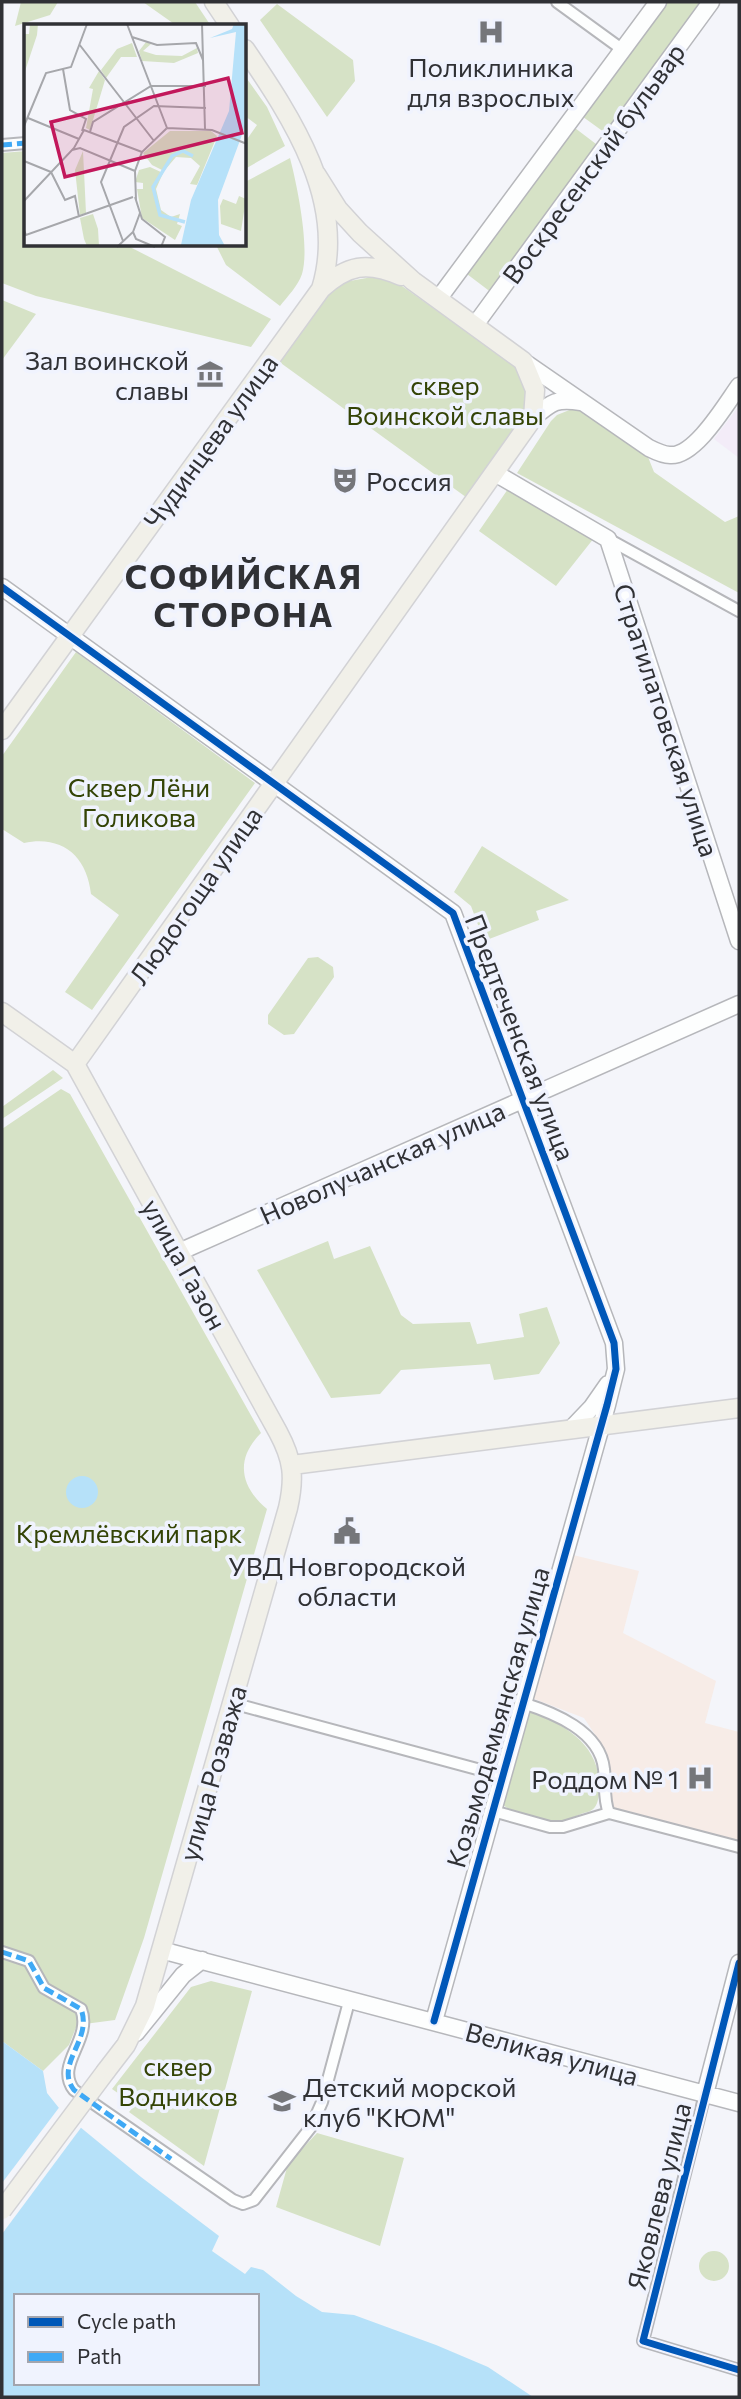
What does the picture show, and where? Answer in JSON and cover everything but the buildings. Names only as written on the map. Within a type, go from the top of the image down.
[{"type":"main road","points":[[214,2],[229,24]]},
{"type":"main road","points":[[247,52],[289,114],[316,174],[338,209],[352,225],[413,281],[523,361],[535,390],[533,418]]},
{"type":"main road","name":"Чудинцева улица","points":[[316,174],[328,246],[327,266],[321,289]]},
{"type":"main road","name":"Чудинцева улица","points":[[2,730],[321,289],[341,272],[367,266],[390,271],[413,281]]},
{"type":"main road","name":"Людогоща улица","points":[[75,1064],[533,418]]},
{"type":"main road","points":[[2,1012],[75,1064]]},
{"type":"main road","name":"улица Газон","points":[[75,1064],[285,1445],[292,1465]]},
{"type":"main road","points":[[292,1465],[739,1408]]},
{"type":"main road","name":"улица Розважа","points":[[2,2210],[126,2045],[145,2006],[288,1508],[293,1486],[292,1465]]},
{"type":"street","points":[[557,2],[623,50]]},
{"type":"street","name":"Воскресенский бульвар","points":[[439,299],[658,2]]},
{"type":"street","name":"Воскресенский бульвар","points":[[475,325],[711,2]]},
{"type":"street","points":[[2,145],[24,143]]},
{"type":"street","points":[[523,361],[649,448],[674,455],[684,452],[699,439],[739,386]]},
{"type":"street","name":"Людогоща улица","points":[[533,418],[555,401],[581,402]]},
{"type":"street","points":[[495,473],[739,611]]},
{"type":"street","name":"Стратилатовская улица","points":[[608,539],[739,941]]},
{"type":"street","name":"Предтеченская улица","points":[[2,587],[453,914],[614,1343],[616,1370],[601,1425]]},
{"type":"street","name":"Новолучанская улица","points":[[179,1252],[739,1004]]},
{"type":"street","points":[[571,1429],[592,1407],[616,1370]]},
{"type":"street","name":"Козьмодемьянская улица","points":[[435,2021],[601,1425]]},
{"type":"street","points":[[232,1703],[503,1776]]},
{"type":"street","points":[[523,1703],[550,1712],[590,1740],[604,1766],[605,1801],[609,1813]]},
{"type":"street","points":[[493,1811],[537,1824],[563,1827],[609,1813],[739,1847]]},
{"type":"street","name":"Великая улица","points":[[161,1950],[739,2103]]},
{"type":"street","points":[[2,1952],[29,1961],[44,1989],[81,2009],[83,2027],[79,2046],[67,2074],[69,2084],[74,2090],[171,2159],[243,2204],[254,2200],[311,2127],[322,2102],[350,1998]]},
{"type":"street","points":[[126,2045],[183,1975],[202,1960]]},
{"type":"street","name":"Яковлева улица","points":[[739,1964],[643,2342],[739,2370]]},
{"type":"shaded area","points":[[739,406],[739,458],[714,439]]},
{"type":"shaded area","points":[[573,1555],[639,1571],[623,1633],[716,1681],[705,1723],[739,1732],[739,1841],[611,1808],[606,1751],[584,1718],[532,1698]]},
{"type":"green space","points":[[21,2],[58,2],[50,15],[15,26]]},
{"type":"green space","points":[[143,2],[195,2],[210,24],[174,24]]},
{"type":"green space","points":[[662,2],[706,2],[608,135],[579,114]]},
{"type":"green space","points":[[277,4],[353,60],[355,81],[327,117],[260,20]]},
{"type":"green space","points":[[247,79],[267,107],[285,146],[247,168],[247,139],[257,125],[247,118]]},
{"type":"green space","points":[[571,125],[600,147],[492,293],[463,271]]},
{"type":"green space","points":[[24,151],[24,247],[130,247],[271,319],[251,347],[36,296],[2,283],[2,153]]},
{"type":"green space","points":[[290,158],[302,216],[304,262],[298,283],[280,306],[226,265],[217,247],[247,247],[247,181]]},
{"type":"green space","name":"сквер Воинской славы","points":[[372,277],[383,278],[402,286],[518,368],[528,390],[526,418],[470,500],[278,361],[330,291],[344,282]]},
{"type":"green space","points":[[2,300],[36,314],[2,360]]},
{"type":"green space","points":[[577,407],[646,452],[654,472],[725,522],[739,516],[739,593],[517,473],[551,421],[557,415]]},
{"type":"green space","points":[[508,489],[594,538],[556,586],[479,531]]},
{"type":"green space","name":"Сквер Лёни Голикова","points":[[76,652],[255,783],[92,1010],[65,992],[119,915],[91,894],[84,869],[71,852],[50,842],[24,843],[2,829],[2,756]]},
{"type":"green space","points":[[482,846],[569,900],[536,911],[539,920],[484,941],[471,906],[454,892]]},
{"type":"green space","points":[[318,957],[333,967],[334,977],[294,1034],[284,1035],[268,1024],[268,1015],[308,958]]},
{"type":"green space","points":[[53,1070],[63,1078],[2,1119],[2,1107]]},
{"type":"green space","name":"Кремлёвский парк","points":[[61,1089],[70,1094],[261,1433],[247,1453],[244,1472],[251,1491],[267,1509],[144,1938],[115,2020],[77,2025],[69,2045],[43,2071],[2,2041],[2,1129]]},
{"type":"green space","points":[[328,1241],[334,1259],[370,1246],[401,1315],[413,1324],[470,1322],[477,1344],[524,1337],[519,1314],[547,1307],[560,1343],[539,1374],[494,1380],[490,1364],[401,1370],[380,1394],[331,1398],[257,1270]]},
{"type":"green space","points":[[530,1712],[565,1728],[591,1755],[599,1780],[598,1801],[592,1810],[565,1820],[553,1821],[522,1815],[503,1805]]},
{"type":"green space","name":"сквер Водников","points":[[211,1981],[252,1991],[204,2166],[129,2112],[135,2105],[112,2089],[191,1987]]},
{"type":"green space","points":[[317,2133],[404,2158],[380,2246],[276,2207],[288,2164]]},
{"type":"green space","points":[[714,2251],[724,2256],[729,2266],[724,2276],[714,2281],[704,2276],[699,2266],[704,2256]]},
{"type":"water","points":[[82,1476],[93,1481],[98,1492],[93,1503],[82,1508],[71,1503],[66,1492],[71,1481]]},
{"type":"water","points":[[2,2041],[43,2071],[47,2093],[63,2113],[219,2236],[212,2251],[245,2274],[251,2267],[263,2270],[322,2312],[354,2315],[436,2345],[488,2367],[533,2397],[2,2397]]},
{"type":"pier","points":[[61,2105],[83,2125],[2,2234],[2,2183]]},
{"type":"marked path","points":[[2,145],[24,143]]},
{"type":"marked path","points":[[2,1952],[29,1961],[44,1988],[81,2009],[82,2031],[68,2071],[74,2090],[171,2159]]},
{"type":"cycle path","points":[[2,587],[453,913],[614,1343],[616,1369],[607,1405],[434,2021]]},
{"type":"cycle path","points":[[739,1963],[643,2341],[739,2370]]},
{"type":"place","name":"Поликлиника для взрослых","points":[[491,32]]},
{"type":"place","name":"Зал воинской славы","points":[[210,374]]},
{"type":"place","name":"Россия","points":[[345,480]]},
{"type":"place","name":"УВД Новгородской области","points":[[347,1531]]},
{"type":"place","name":"Роддом № 1","points":[[700,1778]]},
{"type":"place","name":"Детский морской клуб \"КЮМ\"","points":[[282,2101]]},
{"type":"district","name":"СОФИЙСКАЯ СТОРОНА","points":[[244,594]]}]
